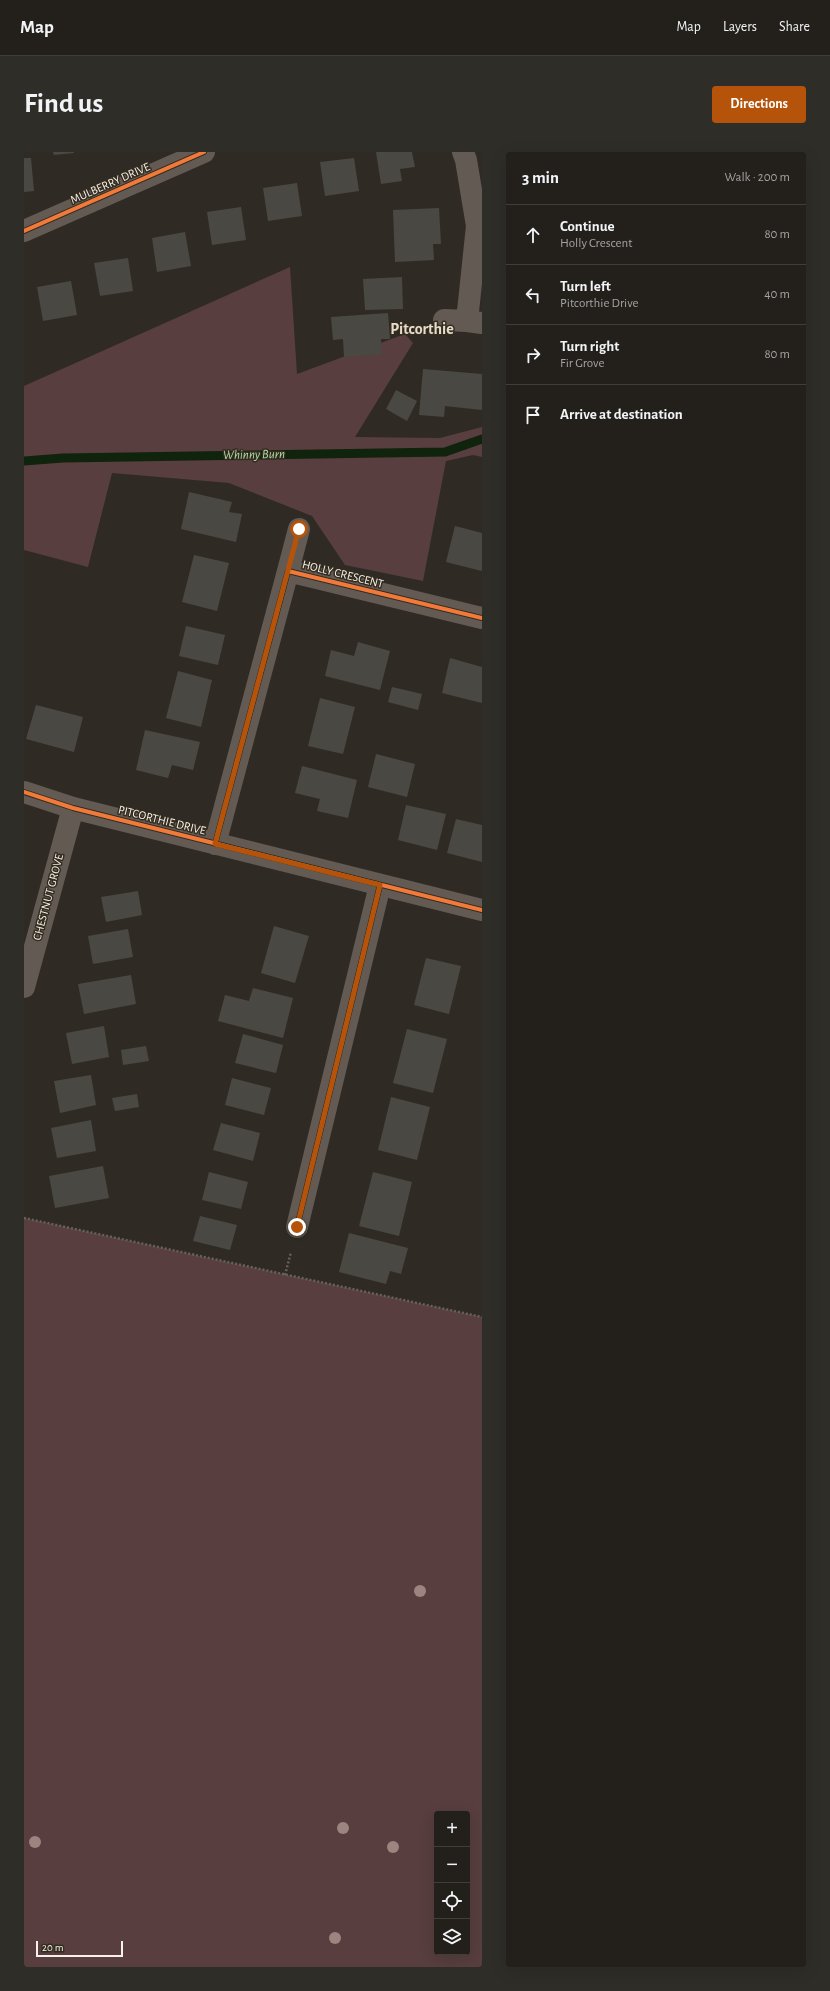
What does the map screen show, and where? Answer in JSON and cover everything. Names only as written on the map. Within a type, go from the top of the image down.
[{"type":"street","name":"MULBERRY DRIVE","points":[[24,231],[204,152]]},
{"type":"street","points":[[444,320],[474,322],[477,226],[466,160],[463,152]]},
{"type":"street","name":"HOLLY CRESCENT","points":[[215,844],[299,529]]},
{"type":"street","name":"HOLLY CRESCENT","points":[[288,571],[482,618]]},
{"type":"street","name":"PITCORTHIE DRIVE","points":[[24,792],[73,808],[482,910]]},
{"type":"street","name":"CHESTNUT GROVE","points":[[24,987],[73,808]]},
{"type":"street","points":[[297,1227],[380,885]]},
{"type":"path","points":[[24,1218],[482,1317]]},
{"type":"shaded area","points":[[290,267],[297,374],[405,334],[413,343],[355,437],[440,438],[482,427],[482,457],[473,455],[446,461],[423,581],[345,565],[312,516],[229,483],[112,473],[88,567],[24,550],[24,386]]},
{"type":"shaded area","points":[[24,1218],[482,1317],[482,1967],[24,1967]]},
{"type":"building","points":[[53,152],[74,152],[74,153],[54,155]]},
{"type":"building","points":[[376,152],[412,152],[415,167],[400,169],[402,181],[381,184]]},
{"type":"building","points":[[24,158],[31,158],[34,191],[24,192]]},
{"type":"building","points":[[354,158],[359,191],[325,196],[320,162]]},
{"type":"building","points":[[297,183],[302,216],[268,221],[263,188]]},
{"type":"building","points":[[241,207],[246,240],[212,245],[207,212]]},
{"type":"building","points":[[439,208],[441,244],[433,244],[434,260],[395,262],[393,210]]},
{"type":"building","points":[[185,232],[191,266],[157,272],[152,238]]},
{"type":"building","points":[[128,258],[133,291],[100,296],[94,263]]},
{"type":"building","points":[[402,277],[403,309],[365,310],[363,279]]},
{"type":"building","points":[[71,281],[77,315],[43,321],[37,287]]},
{"type":"building","points":[[388,313],[390,339],[381,339],[382,354],[344,357],[343,339],[333,340],[331,317]]},
{"type":"building","points":[[423,369],[482,374],[482,410],[445,406],[444,417],[419,415]]},
{"type":"building","points":[[396,390],[417,401],[407,421],[386,409]]},
{"type":"building","points":[[189,492],[232,502],[229,512],[242,514],[236,542],[181,529]]},
{"type":"building","points":[[455,526],[482,533],[482,571],[446,562]]},
{"type":"building","points":[[194,555],[229,563],[217,611],[182,602]]},
{"type":"building","points":[[186,626],[225,635],[218,665],[179,656]]},
{"type":"building","points":[[358,642],[390,651],[380,690],[325,676],[331,650],[354,656]]},
{"type":"building","points":[[450,658],[482,667],[482,703],[442,693]]},
{"type":"building","points":[[178,671],[212,680],[201,727],[166,718]]},
{"type":"building","points":[[392,687],[422,694],[418,710],[388,702]]},
{"type":"building","points":[[320,698],[355,707],[343,754],[308,746]]},
{"type":"building","points":[[36,705],[83,717],[74,752],[26,739]]},
{"type":"building","points":[[145,730],[200,742],[193,770],[172,765],[168,778],[136,770]]},
{"type":"building","points":[[376,754],[415,764],[407,797],[368,787]]},
{"type":"building","points":[[302,766],[357,780],[348,818],[317,811],[320,799],[295,793]]},
{"type":"building","points":[[406,805],[446,814],[437,850],[398,840]]},
{"type":"building","points":[[456,819],[482,825],[482,862],[447,853]]},
{"type":"building","points":[[138,891],[142,915],[106,922],[101,897]]},
{"type":"building","points":[[274,926],[309,936],[295,983],[261,973]]},
{"type":"building","points":[[128,929],[133,957],[93,964],[88,936]]},
{"type":"building","points":[[426,958],[461,966],[449,1014],[414,1005]]},
{"type":"building","points":[[131,975],[136,1004],[84,1014],[78,984]]},
{"type":"building","points":[[253,988],[293,998],[283,1038],[218,1021],[225,995],[249,1001]]},
{"type":"building","points":[[104,1026],[109,1057],[72,1064],[66,1033]]},
{"type":"building","points":[[407,1029],[447,1039],[433,1093],[393,1083]]},
{"type":"building","points":[[243,1034],[283,1045],[276,1073],[235,1063]]},
{"type":"building","points":[[146,1046],[149,1061],[123,1065],[121,1050]]},
{"type":"building","points":[[91,1075],[96,1105],[60,1113],[54,1081]]},
{"type":"building","points":[[232,1078],[271,1088],[264,1115],[225,1105]]},
{"type":"building","points":[[137,1094],[139,1107],[115,1111],[112,1098]]},
{"type":"building","points":[[391,1097],[430,1107],[417,1160],[378,1150]]},
{"type":"building","points":[[91,1120],[96,1151],[57,1158],[51,1128]]},
{"type":"building","points":[[221,1123],[260,1133],[253,1161],[213,1150]]},
{"type":"building","points":[[103,1166],[109,1198],[55,1208],[49,1176]]},
{"type":"building","points":[[209,1172],[248,1182],[241,1209],[202,1200]]},
{"type":"building","points":[[373,1172],[412,1182],[399,1236],[359,1226]]},
{"type":"building","points":[[200,1216],[237,1225],[230,1250],[193,1241]]},
{"type":"building","points":[[349,1233],[408,1248],[401,1274],[390,1271],[386,1284],[339,1272]]},
{"type":"waterway","name":"Whinny Burn","points":[[24,461],[63,458],[445,452],[482,439]]},
{"type":"cycle path","points":[[24,231],[204,152]]},
{"type":"cycle path","points":[[215,844],[288,571],[482,618]]},
{"type":"cycle path","points":[[24,792],[73,808],[482,910]]},
{"type":"cycle path","points":[[297,1227],[380,885]]},
{"type":"district","name":"Pitcorthie","points":[[422,329]]},
{"type":"route","points":[[297,1227],[380,885],[215,844],[299,529]]}]
